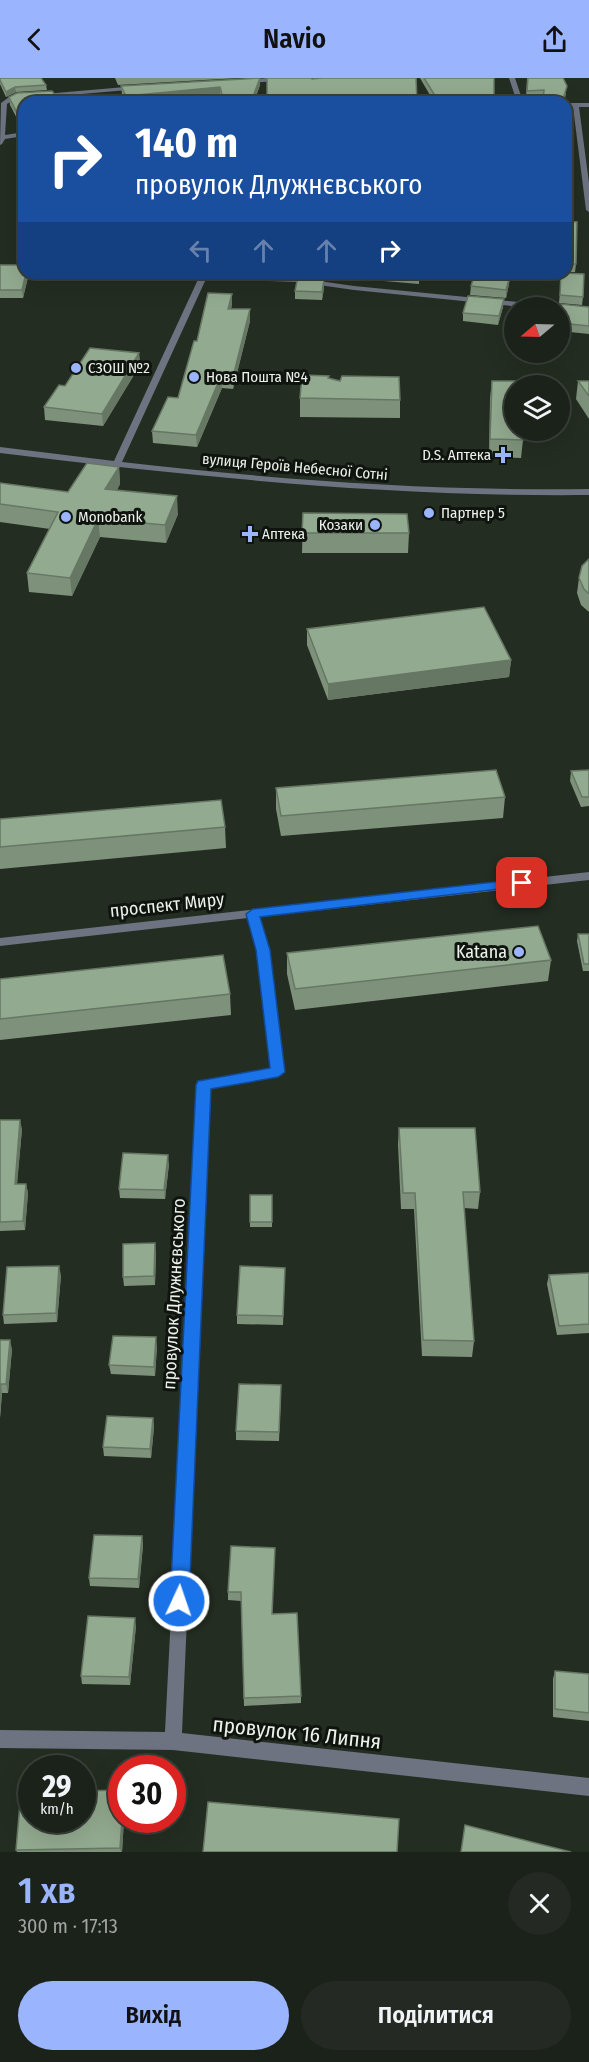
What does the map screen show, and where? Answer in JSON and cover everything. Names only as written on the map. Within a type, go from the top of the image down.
[{"type":"street","points":[[234,82],[304,78]]},
{"type":"street","points":[[512,78],[518,96]]},
{"type":"street","points":[[36,96],[151,87]]},
{"type":"street","points":[[18,97],[11,98],[4,103],[1,141],[18,136]]},
{"type":"street","points":[[572,105],[589,105]]},
{"type":"street","points":[[576,105],[589,210]]},
{"type":"street","points":[[117,464],[202,279]]},
{"type":"street","points":[[300,279],[354,288],[504,303]]},
{"type":"street","name":"вулиця Героїв Небесної Сотні","points":[[0,450],[117,464],[382,488],[540,493],[589,492]]},
{"type":"street","name":"проспект Миру","points":[[0,942],[589,876]]},
{"type":"street","name":"провулок Длужнєвського","points":[[173,1742],[204,1085],[278,1072],[263,950],[253,914]]},
{"type":"street","name":"провулок 16 Липня","points":[[0,1739],[173,1742],[589,1787]]},
{"type":"building","points":[[0,78],[41,78],[46,85],[15,87],[6,92]]},
{"type":"building","points":[[260,78],[253,96],[222,96],[220,87],[126,96],[121,86]]},
{"type":"building","points":[[267,78],[416,78],[417,96],[267,96]]},
{"type":"building","points":[[424,78],[494,78],[494,96],[435,96]]},
{"type":"building","points":[[528,78],[563,78],[567,86],[564,96],[544,96],[544,90],[527,91]]},
{"type":"building","points":[[52,91],[56,96],[18,96],[18,115],[9,97],[17,93]]},
{"type":"building","points":[[572,222],[577,222],[576,264],[572,264]]},
{"type":"building","points":[[0,265],[18,265],[18,279],[25,279],[22,290],[0,290]]},
{"type":"building","points":[[572,273],[584,274],[583,297],[560,295],[561,279],[572,279]]},
{"type":"building","points":[[297,279],[324,280],[322,292],[295,291]]},
{"type":"building","points":[[473,279],[509,279],[506,290],[471,286]]},
{"type":"building","points":[[208,293],[232,294],[228,309],[250,309],[233,377],[221,376],[196,435],[152,431],[168,397],[178,398],[194,341],[197,341]]},
{"type":"building","points":[[468,296],[504,299],[499,316],[463,313]]},
{"type":"building","points":[[570,305],[589,307],[589,326],[570,324]]},
{"type":"building","points":[[90,348],[139,353],[102,414],[44,407],[59,385],[65,386]]},
{"type":"building","points":[[302,375],[329,376],[328,378],[340,381],[342,376],[399,377],[400,400],[300,398]]},
{"type":"building","points":[[492,381],[504,381],[504,439],[490,439]]},
{"type":"building","points":[[578,381],[589,381],[589,396]]},
{"type":"building","points":[[87,463],[119,467],[105,489],[177,496],[165,525],[98,519],[70,578],[27,573],[58,512],[0,504],[0,483],[68,492]]},
{"type":"building","points":[[303,513],[407,514],[409,533],[302,533]]},
{"type":"building","points":[[589,559],[589,594],[579,578],[582,566]]},
{"type":"building","points":[[484,607],[511,660],[328,684],[307,629]]},
{"type":"building","points":[[496,770],[505,797],[281,816],[276,788]]},
{"type":"building","points":[[589,770],[589,797],[582,797],[571,771]]},
{"type":"building","points":[[221,800],[225,827],[0,847],[0,819]]},
{"type":"building","points":[[538,926],[551,960],[295,989],[287,953]]},
{"type":"building","points":[[578,934],[589,934],[589,964],[584,964]]},
{"type":"building","points":[[223,955],[230,994],[0,1019],[0,979]]},
{"type":"building","points":[[0,1120],[20,1120],[15,1184],[26,1184],[23,1221],[0,1222]]},
{"type":"building","points":[[399,1128],[475,1128],[480,1192],[463,1192],[474,1341],[423,1340],[415,1193],[403,1193]]},
{"type":"building","points":[[123,1153],[168,1155],[164,1190],[119,1189]]},
{"type":"building","points":[[250,1195],[272,1195],[272,1222],[250,1222]]},
{"type":"building","points":[[155,1243],[154,1276],[123,1277],[123,1244]]},
{"type":"building","points":[[59,1266],[56,1313],[3,1315],[7,1267]]},
{"type":"building","points":[[240,1266],[285,1268],[283,1316],[237,1315]]},
{"type":"building","points":[[589,1273],[589,1324],[559,1326],[549,1275]]},
{"type":"building","points":[[113,1336],[156,1337],[154,1367],[109,1365]]},
{"type":"building","points":[[0,1340],[10,1340],[6,1384],[1,1384],[0,1389]]},
{"type":"building","points":[[239,1384],[281,1385],[279,1432],[236,1431]]},
{"type":"building","points":[[107,1416],[153,1418],[150,1449],[103,1447]]},
{"type":"building","points":[[94,1535],[142,1536],[138,1579],[89,1578]]},
{"type":"building","points":[[231,1546],[275,1548],[272,1614],[297,1613],[301,1696],[244,1698],[241,1592],[228,1592]]},
{"type":"building","points":[[88,1616],[135,1618],[129,1677],[81,1676]]},
{"type":"building","points":[[555,1671],[589,1674],[589,1713],[555,1709]]},
{"type":"building","points":[[108,1790],[108,1833],[121,1833],[120,1848],[16,1850],[18,1827],[18,1833],[96,1833],[96,1791]]},
{"type":"building","points":[[208,1802],[399,1819],[397,1852],[203,1852]]},
{"type":"building","points":[[465,1825],[571,1852],[461,1852]]},
{"type":"place","name":"СЗОШ №2","points":[[76,368]]},
{"type":"place","name":"Нова Пошта №4","points":[[194,377]]},
{"type":"place","name":"D.S. Аптека","points":[[503,455]]},
{"type":"place","name":"Партнер 5","points":[[429,513]]},
{"type":"place","name":"Monobank","points":[[66,517]]},
{"type":"place","name":"Козаки","points":[[375,525]]},
{"type":"place","name":"Аптека","points":[[250,534]]},
{"type":"place","name":"Katana","points":[[519,952]]},
{"type":"route","points":[[179,1601],[204,1085],[278,1072],[263,950],[253,914],[522,883]]}]
